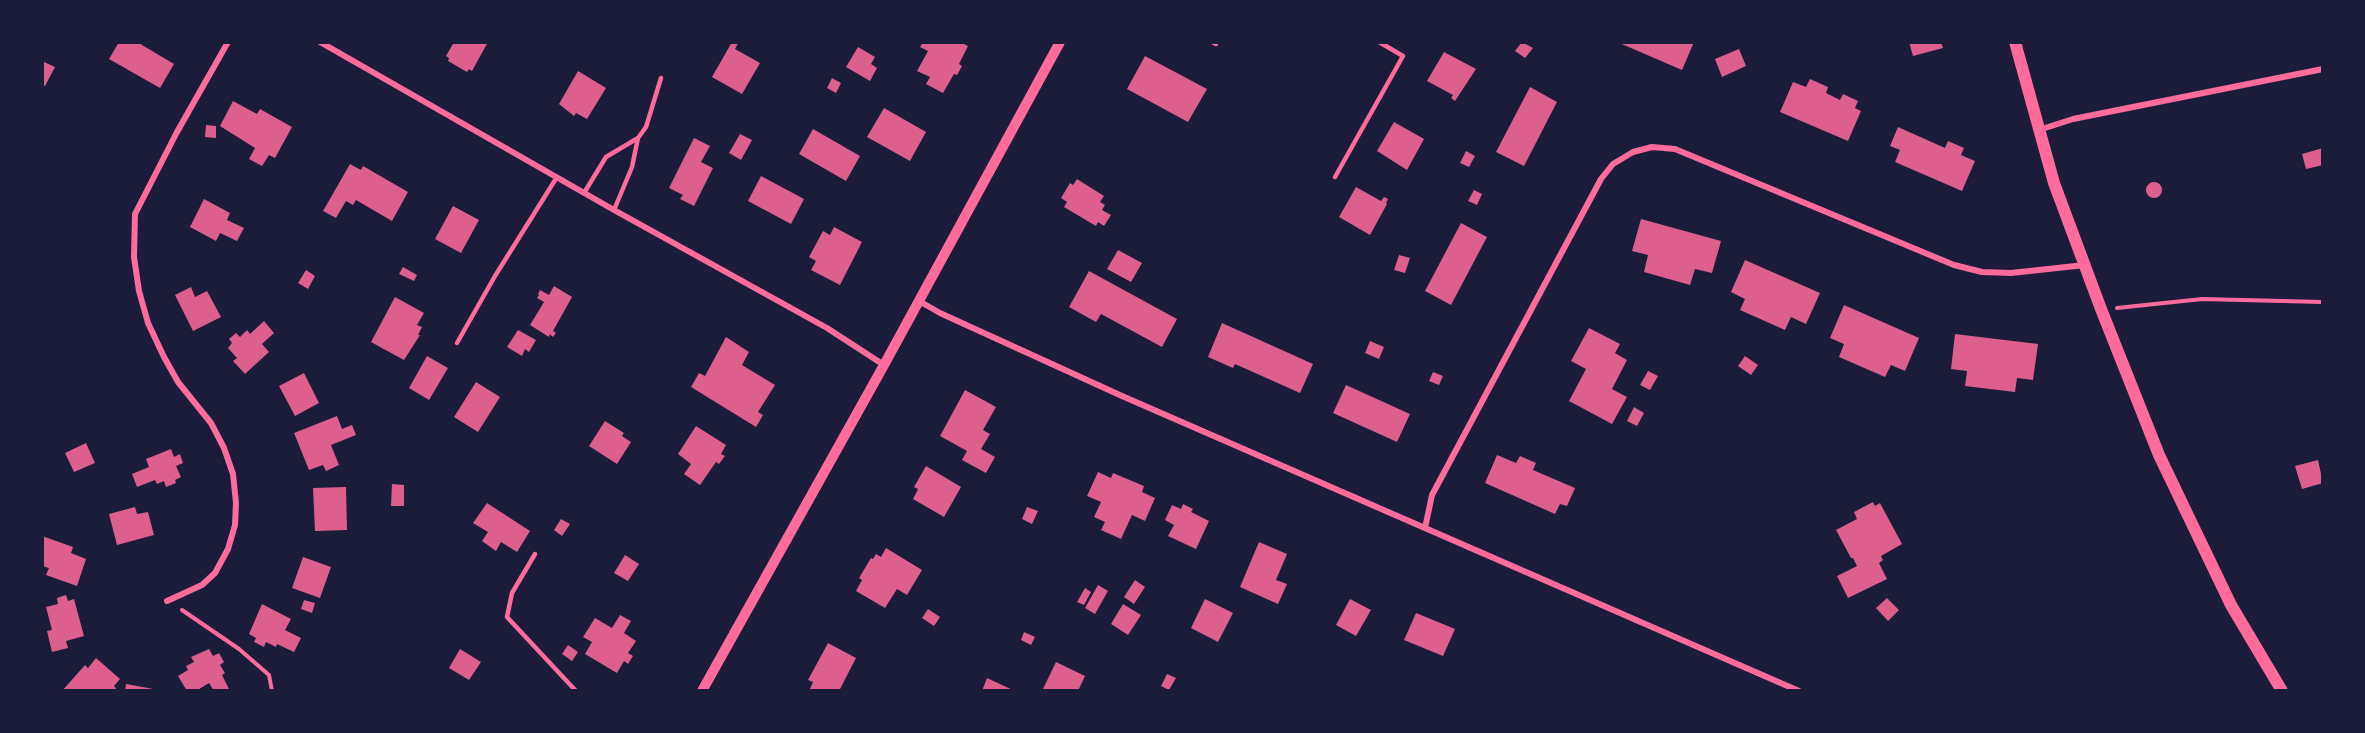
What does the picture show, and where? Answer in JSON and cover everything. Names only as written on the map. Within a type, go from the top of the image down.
[{"type":"main road","points":[[2015,42],[2054,183],[2159,455],[2231,604],[2282,691]]},
{"type":"street","points":[[168,601],[201,585],[215,573],[228,549],[235,525],[236,503],[233,474],[224,448],[211,423],[178,382],[148,322],[139,291],[134,257],[135,214],[177,132],[228,42]]},
{"type":"street","points":[[320,42],[614,210],[827,328],[884,365]]},
{"type":"street","points":[[702,691],[884,365],[1060,42]]},
{"type":"street","points":[[2039,130],[2073,119],[2323,69]]},
{"type":"street","points":[[1425,528],[1432,495],[1601,179],[1613,164],[1633,152],[1652,147],[1675,149],[1954,265],[1982,272],[2011,273],[2085,266]]},
{"type":"street","points":[[919,301],[940,313],[1122,396],[1799,691]]},
{"type":"lane","points":[[1335,177],[1403,56],[1379,42]]},
{"type":"lane","points":[[614,210],[632,167],[638,138],[645,127],[661,78]]},
{"type":"lane","points":[[584,193],[606,157],[638,138]]},
{"type":"lane","points":[[457,343],[495,276],[557,177]]},
{"type":"lane","points":[[535,554],[512,593],[507,617],[576,691]]},
{"type":"path","points":[[2101,309],[2202,299],[2323,302]]},
{"type":"path","points":[[168,601],[239,649],[269,675],[272,691]]},
{"type":"building","points":[[119,42],[137,42],[174,64],[160,88],[109,59]]},
{"type":"building","points":[[454,42],[488,42],[472,71],[469,69],[467,72],[448,61],[449,58],[446,56]]},
{"type":"building","points":[[732,42],[738,43],[735,49],[760,63],[742,94],[712,77]]},
{"type":"building","points":[[923,42],[960,42],[968,46],[959,64],[962,66],[957,75],[954,74],[943,93],[926,84],[930,77],[917,71],[928,51],[920,47]]},
{"type":"building","points":[[1522,42],[1533,48],[1525,58],[1515,51]]},
{"type":"building","points":[[1617,42],[1694,42],[1682,70]]},
{"type":"building","points":[[1909,42],[1941,42],[1943,48],[1913,56]]},
{"type":"building","points":[[858,47],[875,57],[871,64],[877,68],[870,81],[846,67]]},
{"type":"building","points":[[1739,49],[1746,66],[1722,77],[1715,59]]},
{"type":"building","points":[[1444,52],[1476,69],[1455,101],[1451,98],[1453,95],[1427,81]]},
{"type":"building","points":[[1145,56],[1207,89],[1188,122],[1127,89]]},
{"type":"building","points":[[42,61],[55,67],[45,86],[42,85]]},
{"type":"building","points":[[578,71],[606,88],[587,119],[576,113],[574,116],[559,104]]},
{"type":"building","points":[[832,78],[841,83],[836,93],[827,88]]},
{"type":"building","points":[[1810,79],[1828,87],[1826,93],[1840,100],[1843,94],[1858,101],[1855,108],[1861,111],[1848,141],[1780,112],[1793,82],[1806,87]]},
{"type":"building","points":[[1530,87],[1557,102],[1524,166],[1496,152]]},
{"type":"building","points":[[233,101],[257,114],[260,109],[292,127],[275,158],[269,155],[262,166],[249,159],[255,148],[220,126]]},
{"type":"building","points":[[884,108],[926,132],[910,161],[867,137]]},
{"type":"building","points":[[1394,122],[1424,139],[1407,170],[1377,151]]},
{"type":"building","points":[[206,125],[216,126],[216,138],[205,137]]},
{"type":"building","points":[[1898,127],[1945,148],[1948,141],[1964,148],[1961,155],[1975,161],[1962,191],[1895,162],[1900,150],[1890,146]]},
{"type":"building","points":[[813,129],[860,156],[846,181],[799,154]]},
{"type":"building","points":[[740,134],[752,140],[741,160],[729,153]]},
{"type":"building","points":[[694,138],[710,146],[701,162],[713,168],[694,206],[680,199],[683,195],[669,188]]},
{"type":"building","points":[[2323,148],[2323,165],[2306,169],[2302,154]]},
{"type":"building","points":[[1466,151],[1475,156],[1469,167],[1460,163]]},
{"type":"building","points":[[350,164],[361,170],[363,166],[408,192],[392,221],[356,200],[353,205],[346,201],[336,218],[323,211]]},
{"type":"building","points":[[761,176],[804,199],[791,224],[748,201]]},
{"type":"building","points":[[1077,179],[1104,196],[1100,202],[1105,205],[1102,210],[1111,215],[1104,226],[1098,222],[1096,226],[1064,207],[1067,202],[1061,198],[1070,183],[1073,185]]},
{"type":"building","points":[[2151,182],[2157,182],[2162,190],[2160,196],[2151,198],[2146,193],[2146,187]]},
{"type":"building","points":[[1356,187],[1381,201],[1384,197],[1388,199],[1370,235],[1339,217]]},
{"type":"building","points":[[1474,190],[1482,194],[1477,205],[1468,201]]},
{"type":"building","points":[[204,199],[230,213],[227,220],[244,228],[237,241],[220,233],[216,241],[190,227]]},
{"type":"building","points":[[453,206],[479,220],[461,253],[435,239]]},
{"type":"building","points":[[1641,219],[1721,241],[1712,273],[1695,269],[1690,285],[1644,272],[1648,255],[1632,251]]},
{"type":"building","points":[[1461,223],[1487,237],[1451,305],[1425,291]]},
{"type":"building","points":[[834,227],[862,242],[840,285],[811,270],[816,261],[809,257],[823,231],[830,235]]},
{"type":"building","points":[[1118,250],[1142,263],[1131,282],[1107,269]]},
{"type":"building","points":[[1399,255],[1410,258],[1405,273],[1394,270]]},
{"type":"building","points":[[1745,260],[1820,293],[1806,324],[1791,317],[1785,330],[1740,310],[1745,299],[1731,292]]},
{"type":"building","points":[[403,267],[417,275],[414,281],[399,274]]},
{"type":"building","points":[[306,270],[315,276],[308,289],[298,283]]},
{"type":"building","points":[[1089,271],[1177,319],[1162,347],[1101,314],[1096,322],[1069,307]]},
{"type":"building","points":[[554,286],[572,297],[553,331],[556,333],[553,337],[550,334],[549,337],[530,325],[544,302],[537,298],[540,290],[549,295]]},
{"type":"building","points":[[191,287],[195,297],[207,291],[221,317],[193,331],[175,295]]},
{"type":"building","points":[[395,297],[424,313],[417,325],[422,327],[418,335],[420,335],[404,360],[371,342]]},
{"type":"building","points":[[1844,305],[1919,338],[1905,371],[1891,365],[1885,377],[1839,357],[1844,344],[1830,338]]},
{"type":"building","points":[[264,321],[274,333],[262,344],[269,352],[245,374],[233,361],[237,358],[228,348],[232,343],[229,339],[236,333],[240,337],[247,330],[250,334]]},
{"type":"building","points":[[1222,323],[1313,364],[1300,393],[1235,364],[1233,368],[1208,357]]},
{"type":"building","points":[[1589,328],[1620,344],[1615,353],[1627,360],[1612,389],[1627,397],[1612,424],[1569,401],[1586,369],[1571,361]]},
{"type":"building","points":[[518,330],[536,340],[529,352],[525,349],[522,356],[507,347]]},
{"type":"building","points":[[1955,334],[2038,344],[2033,380],[2017,378],[2015,392],[1965,386],[1967,371],[1951,369]]},
{"type":"building","points":[[726,337],[749,352],[742,365],[775,385],[758,412],[763,415],[756,427],[691,387],[699,373],[705,376]]},
{"type":"building","points":[[1370,341],[1384,347],[1379,359],[1365,353]]},
{"type":"building","points":[[427,356],[448,368],[429,400],[409,388]]},
{"type":"building","points":[[1745,356],[1758,365],[1751,375],[1738,366]]},
{"type":"building","points":[[1648,371],[1658,376],[1650,390],[1640,385]]},
{"type":"building","points":[[1433,372],[1443,376],[1439,385],[1429,381]]},
{"type":"building","points":[[304,373],[319,403],[295,416],[279,386]]},
{"type":"building","points":[[476,382],[500,397],[478,432],[454,417]]},
{"type":"building","points":[[1346,385],[1410,414],[1397,442],[1333,413]]},
{"type":"building","points":[[965,390],[996,407],[983,430],[990,434],[981,449],[995,457],[986,473],[962,460],[967,451],[940,436]]},
{"type":"building","points":[[1634,407],[1644,413],[1637,426],[1627,421]]},
{"type":"building","points":[[337,416],[342,429],[352,425],[356,435],[331,445],[339,465],[326,471],[323,465],[309,470],[294,433]]},
{"type":"building","points":[[605,421],[624,433],[622,436],[631,442],[617,464],[589,446]]},
{"type":"building","points":[[696,426],[726,445],[721,454],[725,456],[719,464],[716,462],[700,485],[684,474],[691,464],[678,454]]},
{"type":"building","points":[[86,443],[95,463],[74,472],[65,453]]},
{"type":"building","points":[[171,449],[174,457],[180,454],[183,463],[176,466],[181,477],[175,480],[176,483],[166,487],[164,481],[157,484],[155,480],[137,487],[132,474],[149,467],[146,459]]},
{"type":"building","points":[[1497,455],[1516,463],[1520,456],[1536,463],[1533,470],[1575,488],[1567,506],[1560,504],[1555,514],[1485,483]]},
{"type":"building","points":[[2318,460],[2323,483],[2302,489],[2295,466]]},
{"type":"building","points":[[926,466],[961,487],[944,517],[913,499],[918,489],[914,487]]},
{"type":"building","points":[[1098,472],[1111,478],[1113,473],[1144,486],[1142,492],[1155,498],[1145,521],[1132,515],[1121,539],[1101,530],[1105,522],[1094,517],[1101,502],[1087,496]]},
{"type":"building","points":[[392,484],[404,485],[404,506],[391,506]]},
{"type":"building","points":[[346,487],[347,530],[315,531],[313,488]]},
{"type":"building","points":[[1873,502],[1875,506],[1880,503],[1902,544],[1881,556],[1883,560],[1879,563],[1887,579],[1848,598],[1837,576],[1857,566],[1836,530],[1857,519],[1854,512]]},
{"type":"building","points":[[487,503],[530,531],[517,552],[501,542],[496,551],[482,541],[488,532],[473,523]]},
{"type":"building","points":[[1183,504],[1193,509],[1191,512],[1209,521],[1196,549],[1168,536],[1174,525],[1165,520],[1172,505],[1181,509]]},
{"type":"building","points":[[135,507],[137,514],[148,512],[154,535],[117,545],[109,514]]},
{"type":"building","points":[[1027,507],[1038,511],[1032,524],[1022,519]]},
{"type":"building","points":[[561,519],[570,524],[562,536],[554,530]]},
{"type":"building","points":[[42,536],[73,547],[71,553],[86,559],[77,586],[46,575],[49,568],[42,566]]},
{"type":"building","points":[[1259,542],[1287,554],[1276,580],[1287,584],[1278,604],[1240,587]]},
{"type":"building","points":[[886,548],[922,570],[907,595],[897,589],[885,608],[856,591],[862,580],[859,578],[871,558],[873,559],[876,554],[881,557]]},
{"type":"building","points":[[625,555],[639,564],[628,581],[614,573]]},
{"type":"building","points":[[303,557],[331,567],[320,598],[292,588]]},
{"type":"building","points":[[1135,580],[1145,587],[1134,604],[1124,597]]},
{"type":"building","points":[[1098,585],[1108,591],[1095,614],[1085,608]]},
{"type":"building","points":[[1085,588],[1091,592],[1084,605],[1077,602]]},
{"type":"building","points":[[66,595],[68,601],[74,599],[84,636],[66,641],[68,648],[52,652],[47,631],[52,630],[46,607],[58,604],[57,598]]},
{"type":"building","points":[[1887,598],[1899,610],[1888,621],[1876,608]]},
{"type":"building","points":[[1205,599],[1233,613],[1218,642],[1191,628]]},
{"type":"building","points":[[1350,599],[1371,610],[1356,636],[1336,625]]},
{"type":"building","points":[[304,600],[315,603],[312,613],[301,609]]},
{"type":"building","points":[[262,604],[291,619],[285,630],[301,638],[294,652],[277,644],[276,647],[266,642],[264,647],[254,642],[256,638],[249,634]]},
{"type":"building","points":[[1123,604],[1141,615],[1128,635],[1111,624]]},
{"type":"building","points":[[928,609],[940,617],[934,626],[922,618]]},
{"type":"building","points":[[1416,613],[1455,629],[1443,656],[1404,640]]},
{"type":"building","points":[[620,615],[631,621],[624,633],[636,641],[628,653],[633,656],[628,664],[624,661],[617,673],[585,654],[592,642],[583,637],[595,618],[612,628]]},
{"type":"building","points":[[1024,632],[1035,637],[1031,645],[1021,640]]},
{"type":"building","points":[[828,643],[856,658],[839,691],[809,691],[813,682],[808,680]]},
{"type":"building","points":[[568,645],[578,652],[572,661],[562,654]]},
{"type":"building","points":[[209,649],[213,656],[219,653],[224,662],[220,665],[225,673],[222,675],[230,691],[214,691],[209,683],[196,691],[187,691],[178,676],[188,670],[186,666],[194,662],[191,657]]},
{"type":"building","points":[[460,649],[481,662],[469,680],[449,668]]},
{"type":"building","points":[[96,658],[120,679],[114,686],[118,691],[62,691],[85,665],[88,668]]},
{"type":"building","points":[[1056,662],[1085,676],[1078,691],[1042,691]]},
{"type":"building","points":[[1167,674],[1176,678],[1169,690],[1161,686]]},
{"type":"building","points":[[987,678],[1015,691],[982,691]]},
{"type":"building","points":[[126,684],[159,690],[159,691],[125,691]]}]
